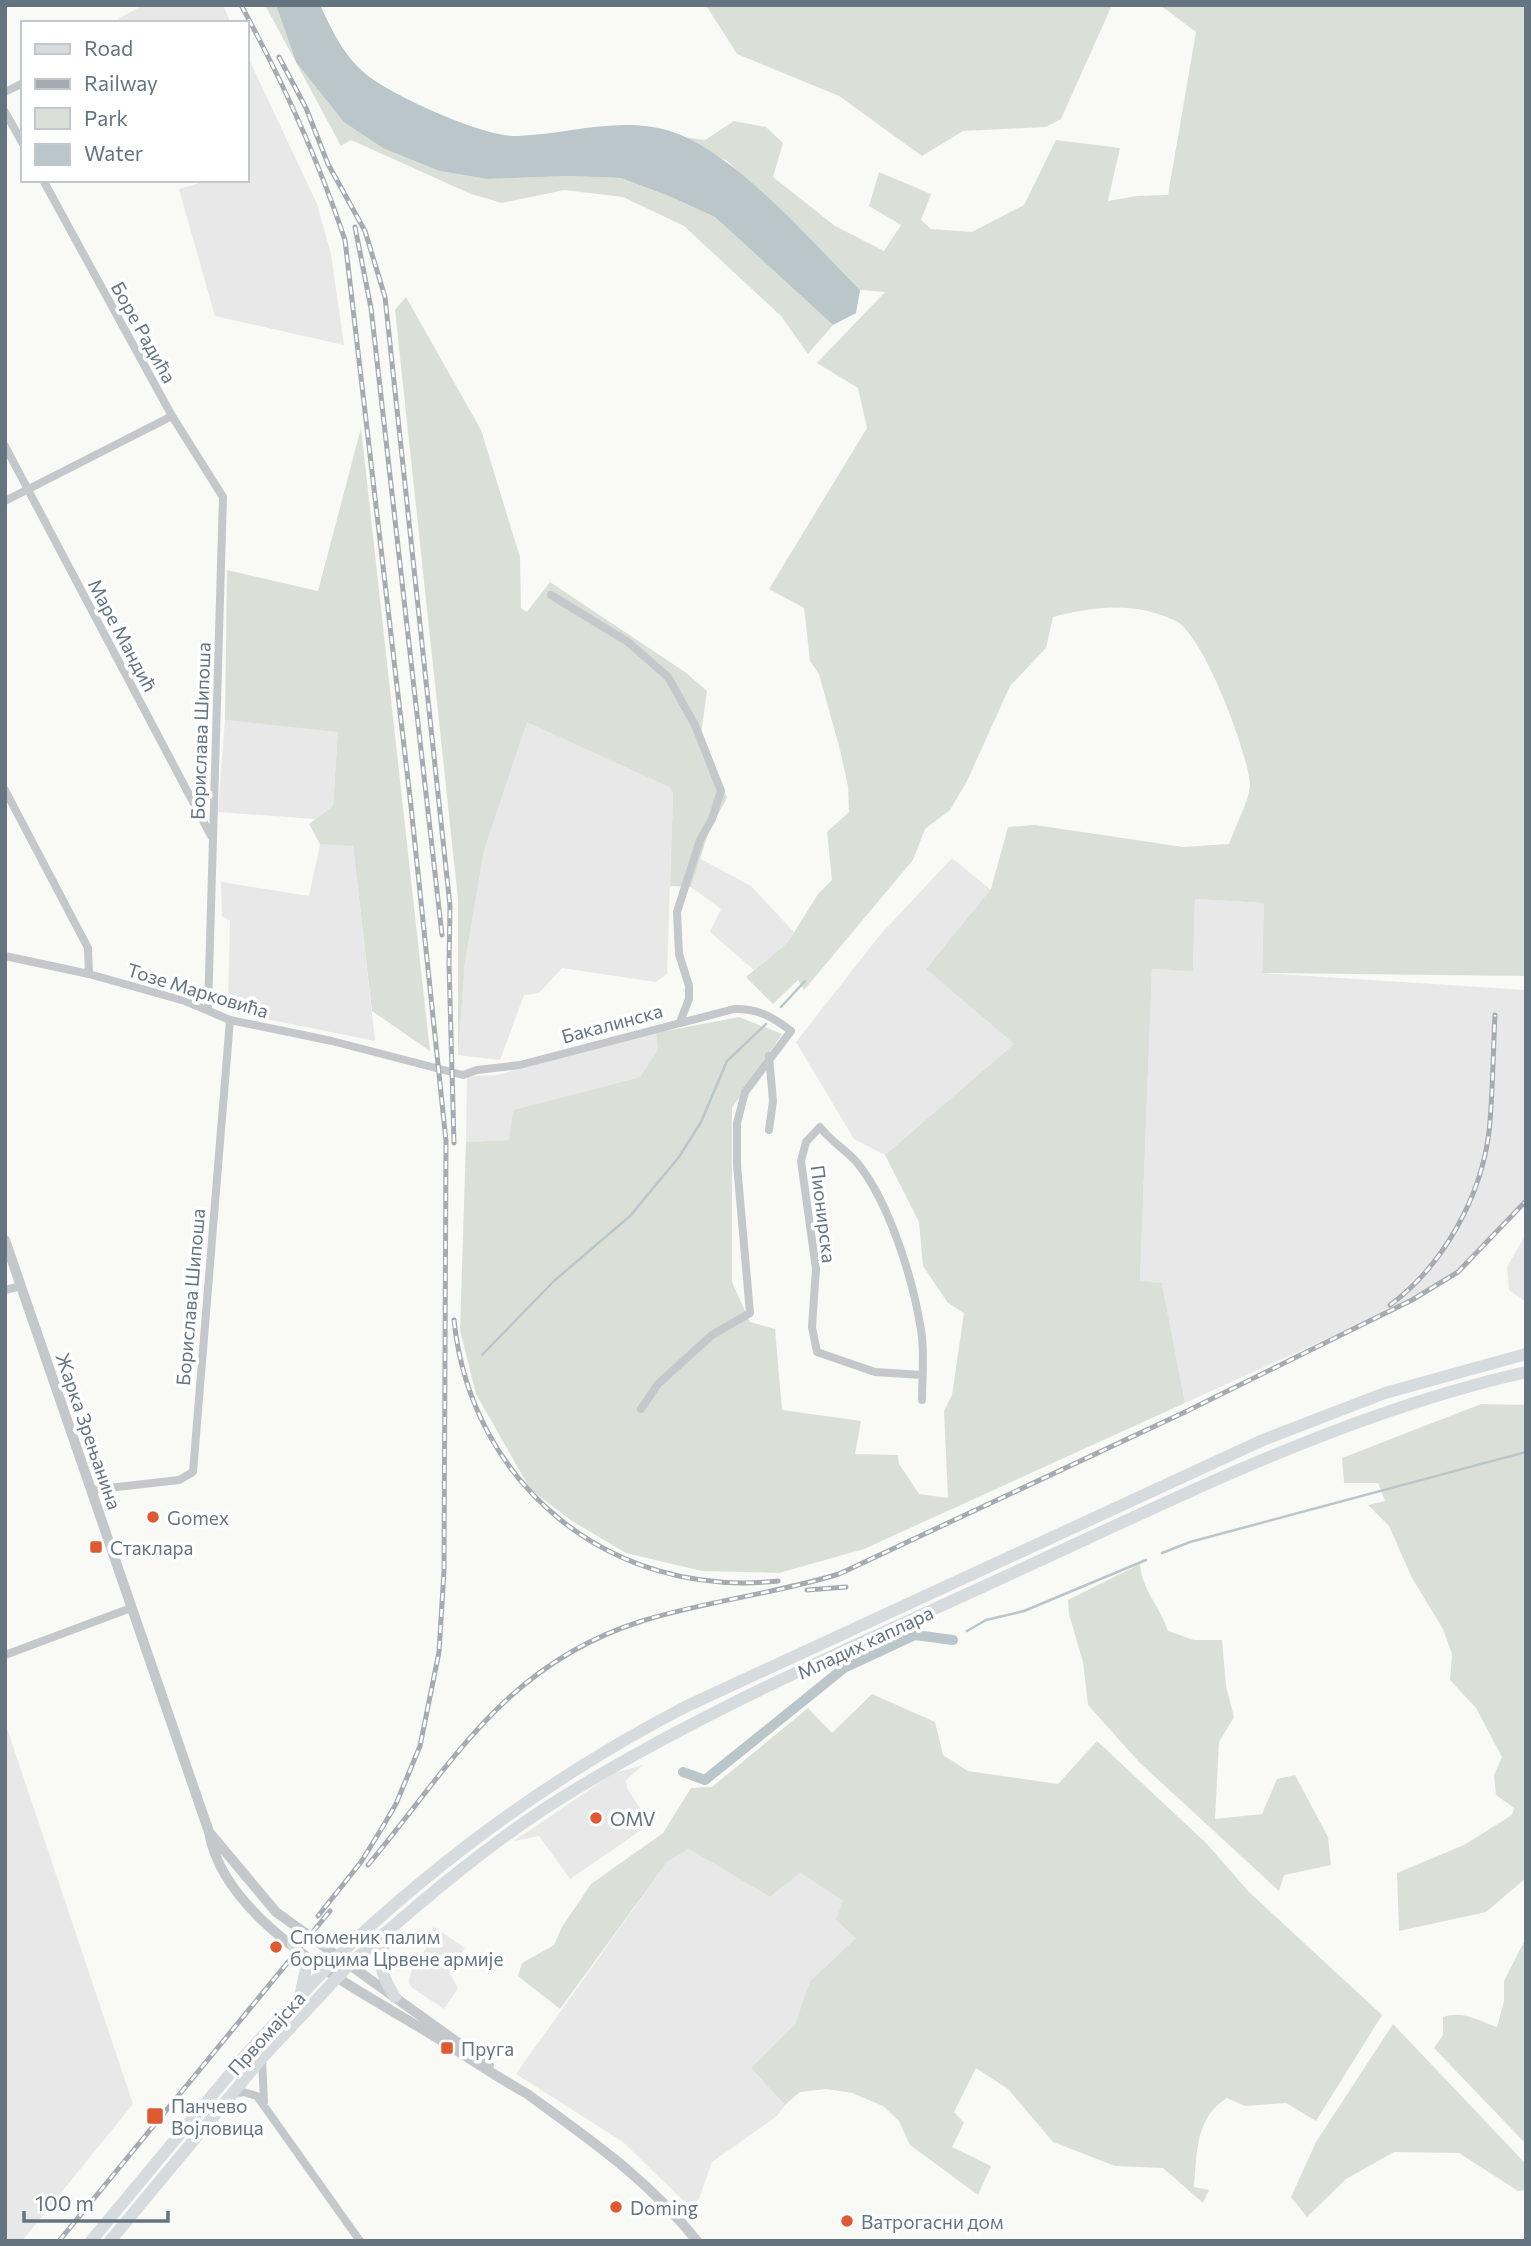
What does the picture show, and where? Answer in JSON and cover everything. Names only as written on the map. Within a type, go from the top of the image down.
[{"type":"main road","points":[[1455,1371],[1526,1346]]},
{"type":"main road","points":[[1455,1371],[1526,1354]]},
{"type":"main road","name":"Младих каплара","points":[[362,1933],[491,1827],[606,1751],[765,1667],[1263,1440],[1372,1397],[1455,1371]]},
{"type":"main road","points":[[1426,1399],[1526,1372]]},
{"type":"main road","points":[[1426,1399],[1526,1381]]},
{"type":"main road","name":"Младих каплара","points":[[349,1965],[448,1881],[543,1810],[697,1720],[1270,1457],[1331,1431],[1426,1399]]},
{"type":"main road","points":[[390,1929],[379,1963],[381,1975],[395,1997]]},
{"type":"main road","points":[[312,1940],[336,1942],[362,1933]]},
{"type":"main road","points":[[337,1956],[362,1933]]},
{"type":"main road","points":[[293,1944],[306,1969],[300,1995]]},
{"type":"main road","name":"Првомајска","points":[[91,2241],[248,2052],[337,1956]]},
{"type":"main road","name":"Првомајска","points":[[112,2240],[262,2059],[349,1965]]},
{"type":"street","points":[[5,92],[21,84]]},
{"type":"street","points":[[5,112],[21,140]]},
{"type":"street","name":"Боре Радића","points":[[44,182],[172,416],[223,497]]},
{"type":"street","points":[[5,501],[172,416]]},
{"type":"street","name":"Маре Мандић","points":[[5,446],[212,838]]},
{"type":"street","name":"Борислава Шипоша","points":[[208,1009],[223,497]]},
{"type":"street","name":"Бакалинска","points":[[463,1075],[477,1070],[520,1065],[680,1022],[689,999],[689,986],[679,954],[677,912],[700,840],[721,791],[695,725],[668,677],[628,642],[551,595]]},
{"type":"street","points":[[5,790],[88,948],[89,974]]},
{"type":"street","name":"Тозе Марковића","points":[[5,956],[89,974],[208,1009],[230,1020],[332,1041],[463,1075]]},
{"type":"street","points":[[641,1409],[658,1384],[712,1335],[750,1312],[737,1166],[737,1123],[745,1092],[769,1056],[791,1031],[757,1011],[734,1009],[680,1022]]},
{"type":"street","name":"Борислава Шипоша","points":[[91,1490],[179,1480],[193,1472],[230,1020]]},
{"type":"street","points":[[769,1056],[773,1101],[769,1130]]},
{"type":"street","name":"Пионирска","points":[[922,1375],[875,1372],[817,1352],[814,1343],[816,1269],[801,1161],[806,1142],[820,1127],[858,1164],[884,1210],[922,1332],[922,1375],[922,1400]]},
{"type":"street","name":"Жарка Зрењанина","points":[[5,1240],[209,1832],[212,1848],[236,1891],[324,1969],[529,2095]]},
{"type":"street","points":[[5,1290],[21,1286]]},
{"type":"street","points":[[5,1655],[131,1608]]},
{"type":"street","name":"Жарка Зрењанина","points":[[209,1832],[276,1912],[619,2160],[661,2199],[697,2241]]},
{"type":"street","points":[[262,2059],[265,2105]]},
{"type":"street","points":[[232,2095],[257,2095],[360,2241]]},
{"type":"shaded area","points":[[144,5],[223,5],[230,21],[120,21],[119,18]]},
{"type":"shaded area","points":[[248,57],[317,204],[331,254],[344,345],[215,316],[179,189],[204,182],[248,182]]},
{"type":"shaded area","points":[[225,720],[338,731],[333,806],[316,819],[218,812]]},
{"type":"shaded area","points":[[527,721],[669,787],[673,792],[667,974],[656,982],[562,968],[539,993],[524,995],[500,1060],[458,1055],[465,962],[484,851]]},
{"type":"shaded area","points":[[321,840],[353,846],[375,1041],[232,1012],[228,1005],[230,921],[222,916],[221,882],[309,896]]},
{"type":"shaded area","points":[[699,858],[751,886],[794,932],[788,942],[754,970],[710,932],[721,909],[691,887]]},
{"type":"shaded area","points":[[952,858],[991,890],[926,969],[1014,1044],[885,1155],[854,1139],[796,1042],[880,935]]},
{"type":"shaded area","points":[[1195,899],[1264,903],[1262,973],[1526,990],[1526,1201],[1458,1272],[1412,1300],[1185,1403],[1162,1283],[1140,1282],[1152,969],[1193,970]]},
{"type":"shaded area","points":[[656,1033],[658,1050],[640,1077],[513,1110],[510,1140],[466,1142],[467,1076],[497,1075]]},
{"type":"shaded area","points":[[1526,1234],[1526,1302],[1509,1290],[1507,1267]]},
{"type":"shaded area","points":[[5,1722],[133,2104],[22,2241],[5,2241]]},
{"type":"shaded area","name":"OMV","points":[[643,1765],[626,1780],[627,1788],[650,1824],[570,1879],[539,1836],[514,1841],[614,1773]]},
{"type":"shaded area","points":[[689,1849],[770,1897],[800,1873],[843,1901],[856,1938],[810,1981],[795,2024],[751,2068],[785,2105],[777,2116],[712,2162],[699,2199],[690,2207],[623,2142],[516,2074],[667,1862]]},
{"type":"shaded area","points":[[434,1927],[465,1948],[449,1972],[458,1988],[444,2009],[411,1987],[409,1981],[411,1972],[426,1948],[421,1945]]},
{"type":"green space","points":[[265,5],[276,5],[296,62],[440,171],[487,179],[568,176],[621,178],[671,197],[715,217],[833,325],[808,354],[781,316],[684,226],[623,197],[564,190],[502,203],[471,194],[351,140],[341,146]]},
{"type":"green space","points":[[699,5],[1112,5],[1061,119],[1046,127],[963,131],[922,156],[839,96],[737,54],[707,7]]},
{"type":"green space","points":[[1160,5],[1526,5],[1526,976],[1262,973],[1264,903],[1195,899],[1193,971],[1152,969],[1140,1281],[1162,1283],[1185,1403],[864,1549],[779,1573],[702,1571],[626,1553],[572,1521],[530,1489],[476,1394],[460,1330],[466,1142],[509,1140],[513,1110],[640,1077],[658,1050],[656,1033],[739,1017],[782,1034],[732,1108],[732,1282],[750,1322],[775,1329],[782,1410],[861,1421],[855,1454],[898,1455],[899,1464],[919,1494],[948,1498],[944,1411],[952,1395],[964,1313],[948,1303],[923,1266],[919,1222],[885,1155],[1014,1044],[926,969],[991,889],[1008,827],[1035,825],[1183,847],[1229,844],[1250,789],[1241,746],[1222,694],[1198,646],[1185,629],[1174,620],[1159,614],[1129,608],[1100,608],[1053,617],[1046,648],[1010,686],[967,781],[950,810],[925,829],[913,860],[804,990],[798,980],[773,1004],[746,977],[788,942],[818,894],[832,880],[827,832],[849,812],[848,786],[840,750],[819,674],[810,661],[804,608],[769,589],[867,428],[858,388],[817,363],[885,292],[860,290],[726,160],[651,133],[705,140],[734,121],[766,127],[783,143],[773,177],[835,226],[884,251],[901,225],[869,206],[879,172],[931,194],[921,220],[931,229],[972,232],[1024,205],[1056,140],[1120,148],[1108,201],[1136,196],[1168,195],[1196,32]]},
{"type":"green space","points":[[406,297],[481,430],[520,557],[521,608],[527,612],[550,582],[685,672],[707,691],[701,734],[727,798],[709,831],[691,887],[670,886],[673,793],[669,787],[527,722],[484,851],[465,962],[458,1055],[458,899],[395,310]]},
{"type":"green space","points":[[361,428],[430,1051],[372,1011],[353,846],[320,844],[309,824],[333,806],[338,732],[225,720],[227,570],[318,591]]},
{"type":"green space","points":[[1481,1404],[1526,1405],[1526,1878],[1486,1912],[1399,1931],[1397,1873],[1464,1845],[1512,1815],[1514,1808],[1496,1795],[1494,1775],[1502,1757],[1476,1708],[1450,1680],[1452,1654],[1443,1629],[1412,1578],[1389,1526],[1368,1505],[1385,1501],[1378,1483],[1344,1483],[1342,1458]]},
{"type":"green space","points":[[1140,1564],[1144,1582],[1168,1631],[1194,1640],[1222,1640],[1226,1686],[1234,1717],[1219,1742],[1215,1819],[1262,1814],[1277,1779],[1295,1775],[1328,1837],[1331,1865],[1284,1875],[1279,1891],[1139,1762],[1088,1705],[1083,1662],[1069,1614],[1068,1600]]},
{"type":"green space","points":[[872,1694],[935,1722],[943,1755],[968,1771],[1058,1784],[1097,1741],[1206,1843],[1249,1892],[1382,2015],[1316,2121],[1286,2103],[1245,2106],[1227,2098],[1209,2115],[1197,2149],[1194,2187],[1209,2190],[1203,2203],[1163,2168],[1115,2166],[1053,2142],[1008,2089],[976,2068],[954,2112],[964,2123],[952,2147],[991,2166],[978,2195],[910,2145],[899,2121],[883,2106],[852,2093],[826,2089],[800,2092],[785,2105],[751,2068],[795,2024],[810,1981],[856,1938],[836,1920],[843,1901],[800,1873],[770,1897],[689,1849],[667,1862],[560,2009],[518,1976],[522,1963],[554,1945],[562,1927],[591,1884],[663,1833],[691,1788],[712,1787],[808,1708],[832,1733]]},
{"type":"green space","points":[[1526,1938],[1526,2144],[1434,2048],[1443,2035],[1443,2017],[1464,2016],[1497,2027],[1504,2001],[1504,1981]]},
{"type":"green space","points":[[1393,2024],[1526,2164],[1526,2190],[1518,2191],[1459,2153],[1394,2152],[1346,2179],[1307,2217],[1291,2197],[1316,2142]]},
{"type":"water","points":[[276,5],[320,5],[345,52],[367,75],[418,104],[484,130],[518,136],[620,125],[641,126],[681,135],[704,147],[728,163],[775,204],[860,290],[856,313],[833,325],[715,217],[621,178],[568,176],[487,179],[440,171],[383,148],[344,122],[296,62]]},
{"type":"waterway","points":[[781,1007],[805,981]]},
{"type":"waterway","points":[[482,1355],[554,1281],[630,1216],[679,1157],[701,1122],[727,1061],[766,1024]]},
{"type":"waterway","points":[[1162,1553],[1190,1542],[1526,1452]]},
{"type":"waterway","points":[[967,1631],[986,1620],[1024,1611],[1146,1560]]},
{"type":"waterway","points":[[683,1772],[705,1780],[844,1668],[915,1635],[953,1640]]},
{"type":"railway","points":[[241,5],[298,120],[345,240],[411,806],[446,1141],[444,1571],[439,1652],[420,1746],[396,1804],[361,1862],[318,1916]]},
{"type":"railway","points":[[279,57],[306,108],[328,164],[365,231],[385,297],[450,906],[454,1143]]},
{"type":"railway","points":[[355,227],[371,308],[442,935]]},
{"type":"railway","points":[[1390,1305],[1427,1271],[1443,1250],[1478,1181],[1489,1132],[1495,1015]]},
{"type":"railway","points":[[368,1865],[485,1721],[518,1690],[553,1663],[594,1640],[642,1621],[839,1574],[1185,1412],[1412,1300],[1458,1272],[1526,1201]]},
{"type":"railway","points":[[454,1320],[466,1380],[488,1433],[520,1480],[560,1520],[607,1550],[660,1571],[717,1582],[778,1581]]},
{"type":"railway","points":[[807,1590],[846,1587]]},
{"type":"railway","points":[[59,2241],[330,1911]]},
{"type":"place","name":"Gomex","points":[[153,1517]]},
{"type":"place","name":"Стаклара","points":[[96,1547]]},
{"type":"place","name":"OMV","points":[[596,1818]]},
{"type":"place","name":"Споменик палим борцима Црвене армије","points":[[276,1947]]},
{"type":"place","name":"Пруга","points":[[447,2048]]},
{"type":"place","name":"Панчево Војловица","points":[[155,2116]]},
{"type":"place","name":"Doming","points":[[616,2207]]},
{"type":"place","name":"Ватрогасни дом","points":[[847,2221]]}]
